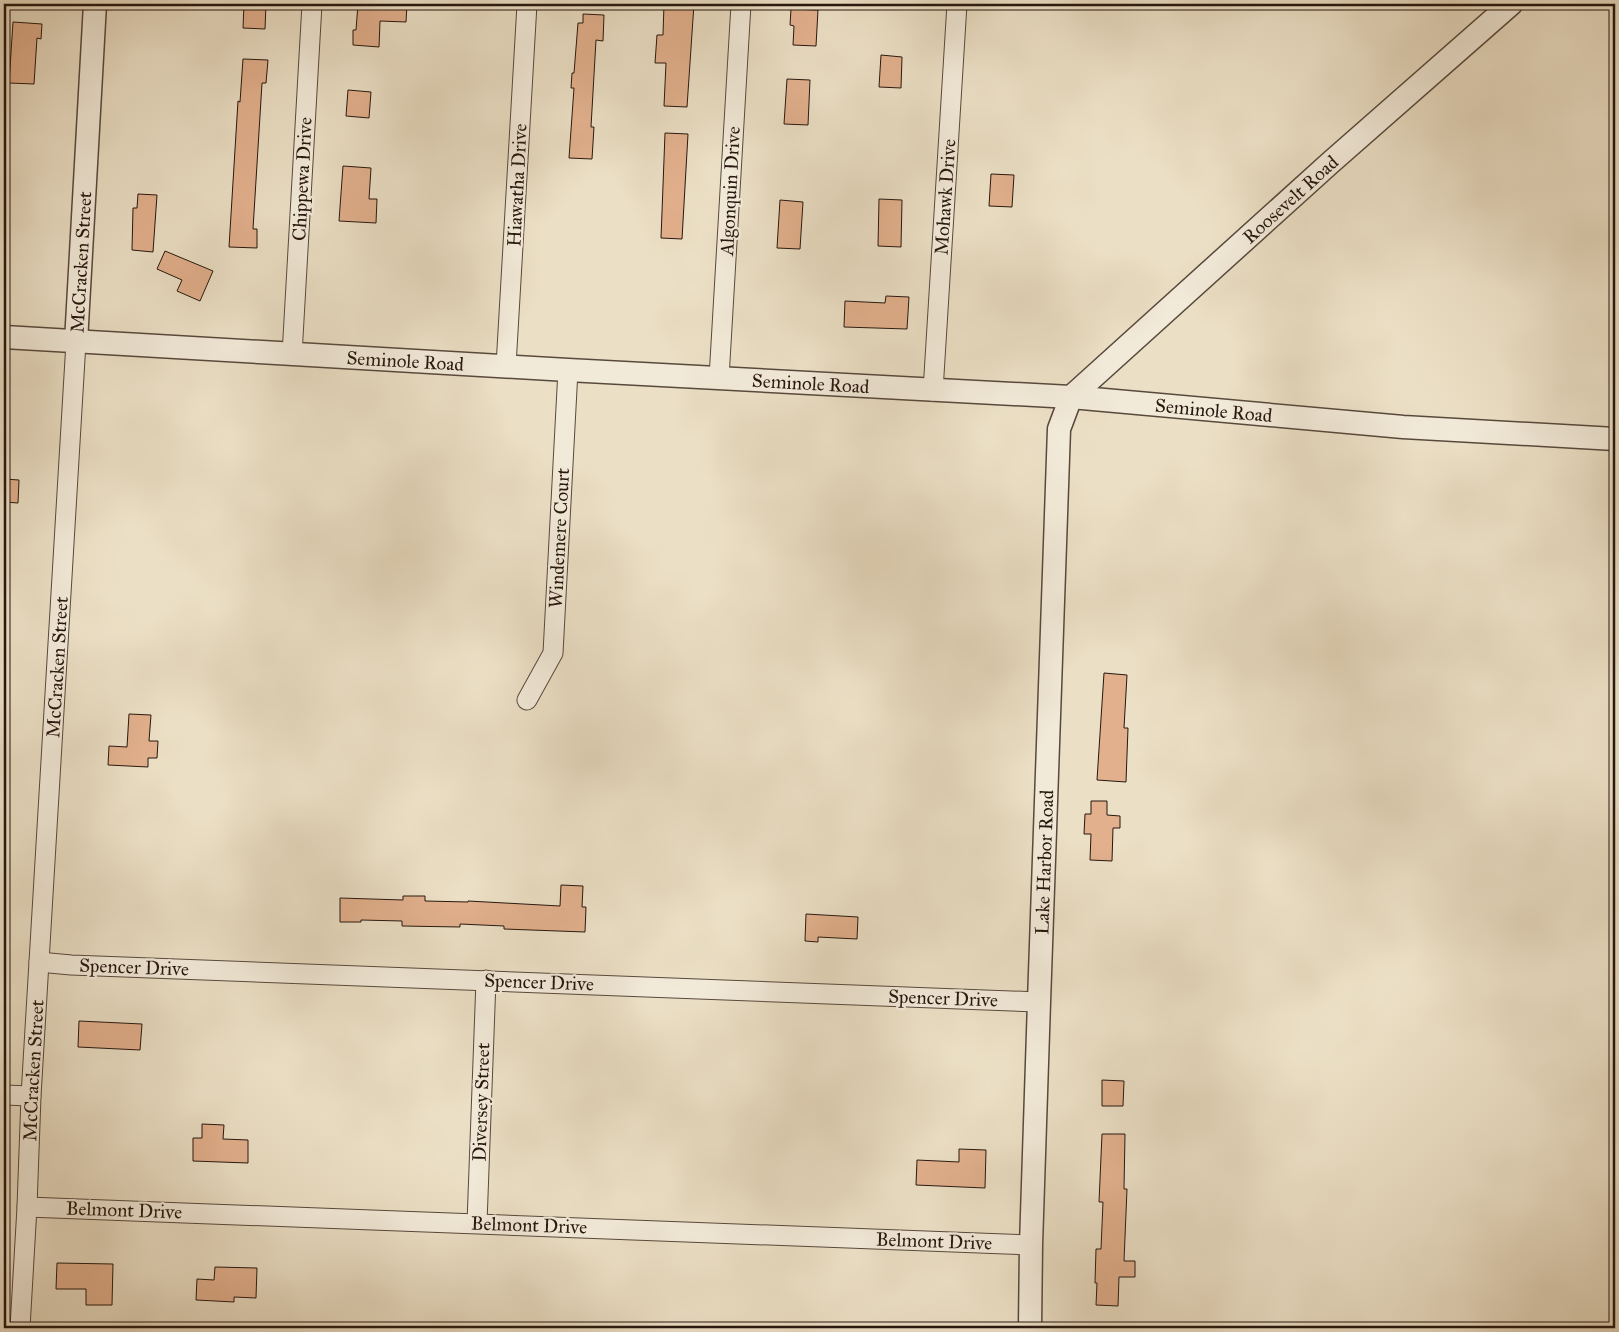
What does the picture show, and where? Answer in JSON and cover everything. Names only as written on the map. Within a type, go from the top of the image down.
[{"type":"street","name":"McCracken Street","points":[[20,1328],[31,1096],[95,4]]},
{"type":"street","name":"Chippewa Drive","points":[[292,355],[312,4]]},
{"type":"street","name":"Hiawatha Drive","points":[[506,366],[527,4]]},
{"type":"street","name":"Algonquin Drive","points":[[720,378],[741,4]]},
{"type":"street","name":"Mohawk Drive","points":[[933,391],[957,4]]},
{"type":"street","name":"Roosevelt Road","points":[[1071,397],[1330,162],[1511,4]]},
{"type":"street","name":"Seminole Road","points":[[4,337],[292,355],[1071,397],[1403,427],[1615,438]]},
{"type":"street","name":"Windemere Court","points":[[527,700],[553,653],[568,370]]},
{"type":"street","name":"Lake Harbor Road","points":[[1030,1328],[1038,1002],[1059,429],[1071,397]]},
{"type":"street","name":"Spencer Drive","points":[[39,962],[71,965],[1038,1002]]},
{"type":"street","name":"Diversey Street","points":[[477,1223],[486,980]]},
{"type":"street","points":[[4,1094],[31,1096]]},
{"type":"street","name":"Belmont Drive","points":[[27,1207],[1031,1245]]},
{"type":"building","points":[[244,4],[266,4],[265,29],[243,28]]},
{"type":"building","points":[[358,4],[407,4],[406,22],[380,21],[379,47],[353,45],[353,30],[356,30]]},
{"type":"building","points":[[664,4],[694,4],[687,107],[664,106],[666,63],[655,63],[657,35],[663,35]]},
{"type":"building","points":[[791,9],[818,10],[816,46],[793,45],[794,26],[790,25]]},
{"type":"building","points":[[583,14],[604,15],[603,41],[596,40],[591,127],[594,127],[592,159],[569,158],[574,88],[571,88],[572,73],[574,73],[578,23],[583,23]]},
{"type":"building","points":[[13,22],[42,24],[41,39],[37,38],[34,84],[9,83]]},
{"type":"building","points":[[881,55],[902,57],[901,88],[879,87]]},
{"type":"building","points":[[243,59],[268,60],[266,83],[262,83],[253,229],[257,229],[257,248],[229,247],[238,101],[240,102]]},
{"type":"building","points":[[787,79],[810,80],[808,125],[784,124]]},
{"type":"building","points":[[348,90],[371,92],[369,118],[346,116]]},
{"type":"building","points":[[665,133],[688,134],[682,239],[661,238]]},
{"type":"building","points":[[343,166],[371,168],[369,199],[377,199],[376,223],[339,221]]},
{"type":"building","points":[[991,174],[1014,175],[1012,207],[989,206]]},
{"type":"building","points":[[138,194],[157,195],[153,252],[132,250],[133,208],[137,208]]},
{"type":"building","points":[[879,199],[902,200],[901,247],[878,246]]},
{"type":"building","points":[[780,200],[803,202],[800,249],[777,248]]},
{"type":"building","points":[[165,251],[213,271],[200,301],[177,291],[182,280],[157,269]]},
{"type":"building","points":[[886,296],[909,297],[907,329],[844,327],[845,301],[885,303]]},
{"type":"building","points":[[4,479],[19,480],[18,503],[4,502]]},
{"type":"building","points":[[1104,673],[1127,675],[1124,728],[1128,728],[1126,782],[1097,780]]},
{"type":"building","points":[[129,714],[151,715],[149,741],[158,741],[157,758],[148,758],[148,767],[108,765],[109,746],[127,747]]},
{"type":"building","points":[[1091,801],[1107,801],[1107,815],[1120,816],[1120,828],[1113,828],[1112,861],[1090,860],[1091,834],[1084,834],[1085,814],[1091,814]]},
{"type":"building","points":[[561,885],[583,886],[582,907],[586,907],[585,932],[504,929],[504,926],[460,924],[460,927],[402,926],[402,921],[361,920],[361,922],[340,922],[340,898],[403,900],[403,896],[425,896],[425,901],[468,901],[560,906]]},
{"type":"building","points":[[806,914],[858,917],[857,939],[818,937],[818,942],[805,941]]},
{"type":"building","points":[[79,1021],[142,1024],[140,1050],[78,1047]]},
{"type":"building","points":[[1102,1080],[1124,1081],[1123,1106],[1102,1106]]},
{"type":"building","points":[[202,1124],[224,1125],[223,1139],[248,1140],[248,1163],[193,1161],[193,1138],[202,1138]]},
{"type":"building","points":[[1102,1134],[1125,1134],[1124,1189],[1127,1189],[1124,1261],[1135,1261],[1135,1277],[1119,1277],[1118,1306],[1096,1305],[1096,1249],[1101,1249],[1103,1202],[1099,1202]]},
{"type":"building","points":[[959,1149],[986,1150],[985,1188],[916,1185],[917,1160],[959,1162]]},
{"type":"building","points":[[57,1263],[113,1264],[112,1305],[86,1305],[86,1289],[56,1289]]},
{"type":"building","points":[[215,1267],[257,1268],[256,1298],[234,1297],[234,1302],[196,1300],[197,1279],[214,1280]]}]
